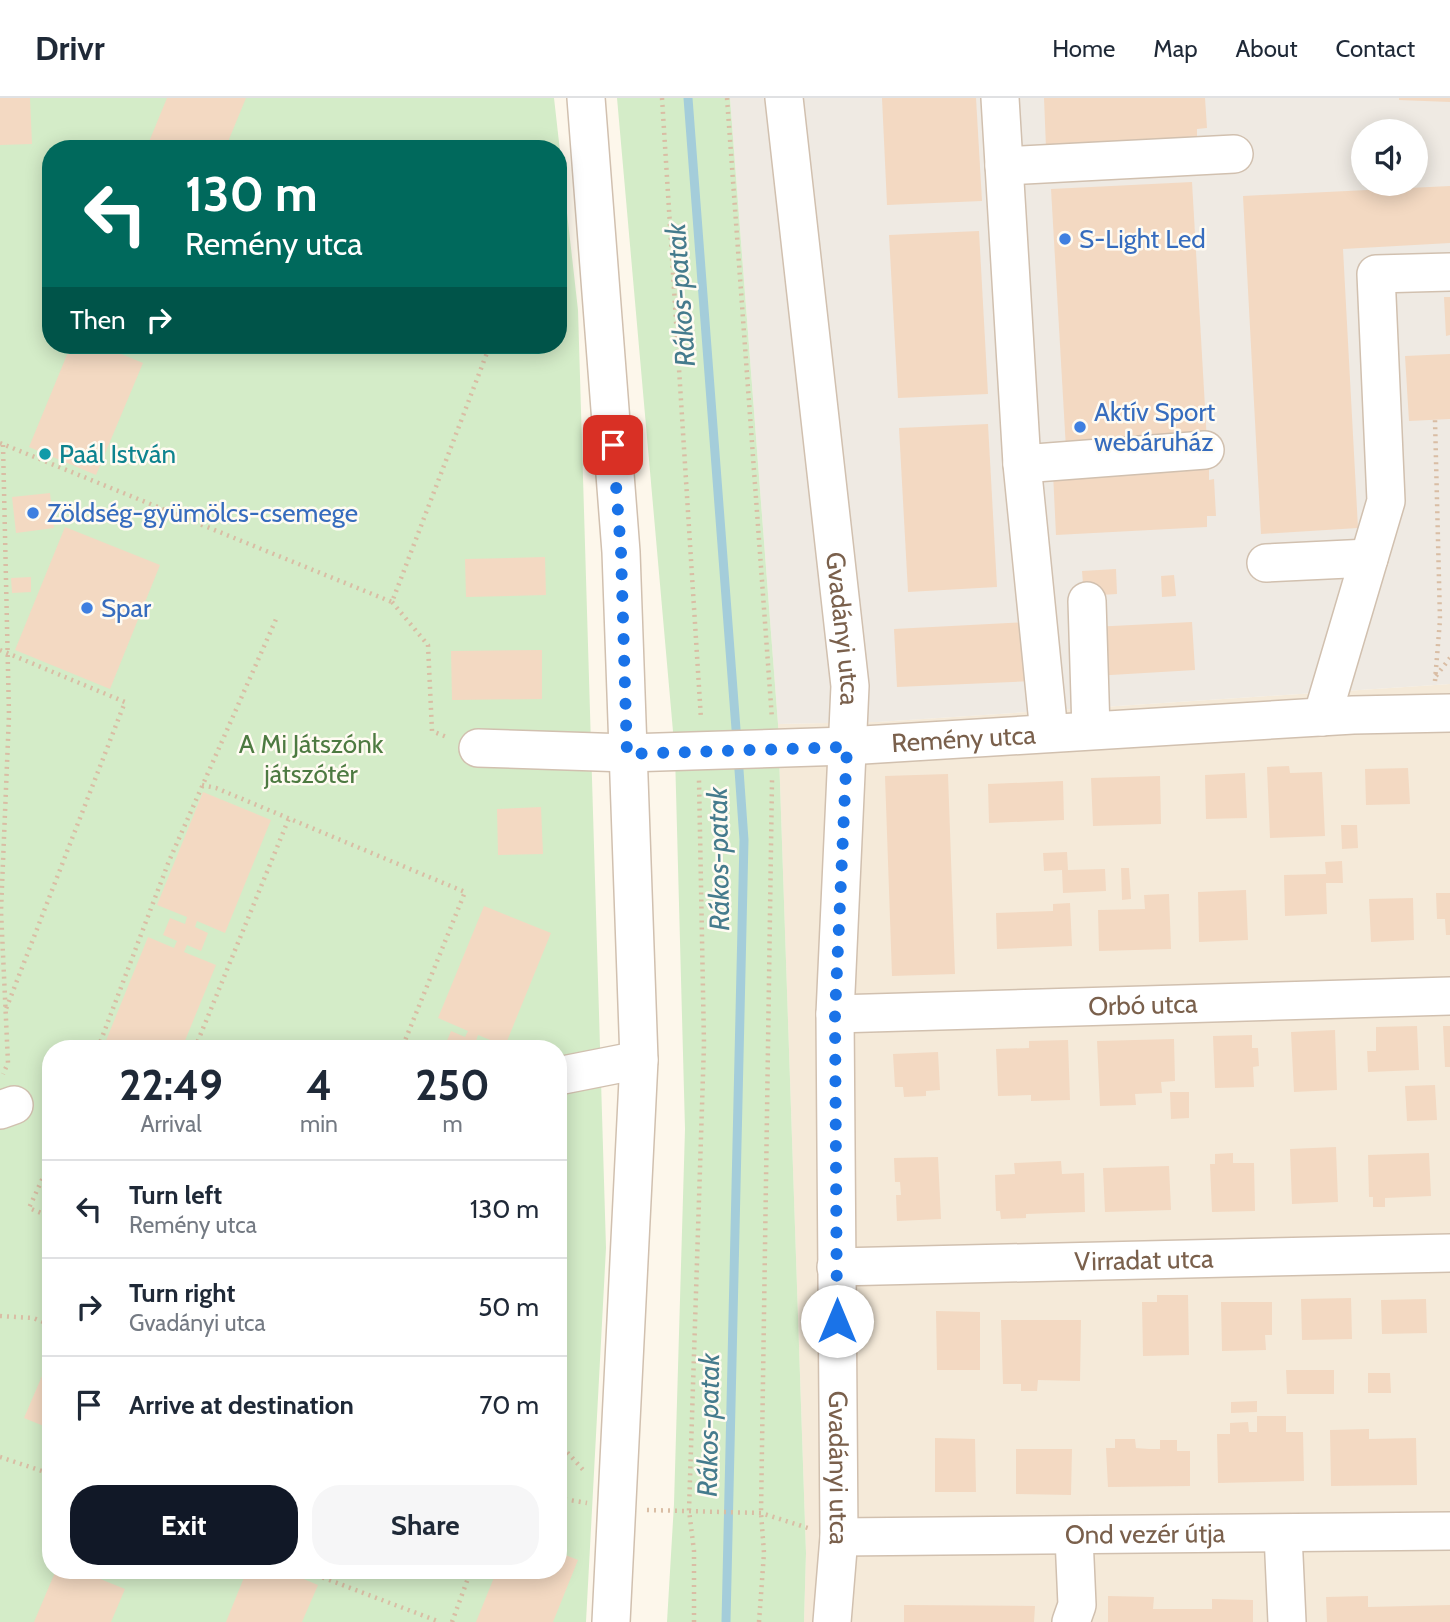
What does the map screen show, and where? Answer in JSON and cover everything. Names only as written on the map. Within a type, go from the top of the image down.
[{"type":"street","points":[[586,98],[621,552],[639,1060],[611,1622]]},
{"type":"street","name":"Gvadányi utca","points":[[784,98],[850,686],[835,1014],[839,1537],[832,1622]]},
{"type":"street","points":[[1000,98],[1022,464],[1049,733]]},
{"type":"street","points":[[1004,166],[1234,154]]},
{"type":"street","points":[[1322,717],[1386,502],[1376,274],[1450,272]]},
{"type":"street","points":[[1022,464],[1205,450]]},
{"type":"street","points":[[1266,563],[1369,558]]},
{"type":"street","points":[[1087,601],[1091,730]]},
{"type":"street","name":"Remény utca","points":[[478,748],[627,754],[847,747],[1091,730],[1441,713]]},
{"type":"street","name":"Orbó utca","points":[[835,1014],[1450,996]]},
{"type":"street","points":[[567,1074],[639,1060]]},
{"type":"street","name":"Virradat utca","points":[[836,1267],[1450,1253]]},
{"type":"street","name":"Ond vezér útja","points":[[839,1537],[1074,1537],[1450,1531]]},
{"type":"street","points":[[1283,1534],[1287,1622]]},
{"type":"street","points":[[1071,1622],[1077,1605],[1074,1537]]},
{"type":"path","points":[[662,98],[703,751],[704,1044],[689,1510],[694,1550],[694,1622]]},
{"type":"path","points":[[727,98],[752,413],[765,657],[775,748],[761,1513],[764,1553],[759,1622]]},
{"type":"path","points":[[392,602],[487,354]]},
{"type":"path","points":[[1435,420],[1440,620],[1435,677],[1441,713]]},
{"type":"path","points":[[4,1098],[8,1063],[1,912],[9,715],[1,444],[392,602],[428,645],[432,731],[478,748]]},
{"type":"path","points":[[101,1040],[169,861],[277,617]]},
{"type":"path","points":[[0,650],[125,702],[5,1013]]},
{"type":"path","points":[[1435,677],[1450,658]]},
{"type":"path","points":[[0,721],[9,715]]},
{"type":"path","points":[[202,785],[216,788],[465,892],[404,1040]]},
{"type":"path","points":[[198,1040],[289,818]]},
{"type":"path","points":[[42,1180],[29,1208],[42,1213]]},
{"type":"path","points":[[0,1316],[33,1318],[42,1322]]},
{"type":"path","points":[[0,1457],[42,1471]]},
{"type":"path","points":[[618,1509],[761,1513],[839,1537]]},
{"type":"path","points":[[327,1579],[440,1622]]},
{"type":"path","points":[[452,1622],[468,1579]]},
{"type":"shaded area","points":[[730,98],[1450,98],[1450,684],[878,722],[778,724]]},
{"type":"shaded area","points":[[1450,684],[1450,1622],[804,1622],[806,1553],[778,724],[878,722]]},
{"type":"green space","name":"A Mi Játszónk játszótér","points":[[0,98],[554,98],[559,140],[42,140],[42,354],[567,354],[567,213],[578,310],[606,1248],[586,1622],[0,1622]]},
{"type":"green space","points":[[617,98],[730,98],[778,724],[806,1553],[804,1622],[667,1622],[674,1504],[685,1129],[675,754]]},
{"type":"building","points":[[0,98],[30,98],[32,144],[0,145]]},
{"type":"building","points":[[167,98],[246,98],[229,140],[150,140]]},
{"type":"building","points":[[882,98],[976,98],[982,201],[887,205]]},
{"type":"building","points":[[1044,98],[1205,98],[1207,128],[1197,129],[1197,140],[1046,148]]},
{"type":"building","points":[[1450,98],[1450,102],[1399,100]]},
{"type":"building","points":[[1192,182],[1207,442],[1066,449],[1051,189]]},
{"type":"building","points":[[1450,186],[1450,243],[1343,249],[1358,528],[1261,534],[1243,196],[1351,191],[1351,196],[1428,196],[1428,187]]},
{"type":"building","points":[[979,231],[988,394],[898,398],[889,235]]},
{"type":"building","points":[[1444,297],[1450,297],[1450,335],[1446,336]]},
{"type":"building","points":[[67,354],[121,354],[143,363],[96,475],[29,447]]},
{"type":"building","points":[[1450,354],[1450,419],[1409,421],[1405,356]]},
{"type":"building","points":[[988,424],[997,587],[908,592],[899,428]]},
{"type":"building","points":[[1209,465],[1209,480],[1214,479],[1216,516],[1207,516],[1207,527],[1056,535],[1053,473]]},
{"type":"building","name":"Zöldség-gyümölcs-csemege","points":[[50,493],[54,528],[16,533],[12,497]]},
{"type":"building","name":"Spar","points":[[65,527],[160,565],[110,689],[15,650]]},
{"type":"building","points":[[545,557],[546,595],[466,597],[465,559]]},
{"type":"building","points":[[1116,569],[1117,594],[1084,596],[1082,571]]},
{"type":"building","points":[[1174,575],[1176,596],[1162,597],[1161,576]]},
{"type":"building","points":[[31,577],[31,592],[12,593],[11,578]]},
{"type":"building","points":[[1029,622],[1034,681],[897,687],[894,629]]},
{"type":"building","points":[[1192,622],[1195,670],[1094,676],[1092,627]]},
{"type":"building","points":[[542,650],[542,699],[452,700],[451,651]]},
{"type":"building","points":[[1289,766],[1290,773],[1322,772],[1325,836],[1270,838],[1267,767]]},
{"type":"building","points":[[1408,768],[1410,804],[1366,805],[1365,769]]},
{"type":"building","points":[[1245,773],[1247,818],[1206,819],[1205,775]]},
{"type":"building","points":[[948,774],[955,974],[892,976],[885,776]]},
{"type":"building","points":[[1160,776],[1161,824],[1093,826],[1091,778]]},
{"type":"building","points":[[1063,781],[1064,820],[989,823],[988,784]]},
{"type":"building","points":[[203,792],[271,820],[225,933],[197,921],[195,927],[208,933],[201,951],[187,945],[184,952],[216,965],[185,1040],[106,1040],[148,937],[174,948],[177,941],[163,935],[170,918],[185,924],[187,917],[157,905]]},
{"type":"building","points":[[541,807],[543,854],[498,855],[497,809]]},
{"type":"building","points":[[1341,825],[1357,825],[1358,848],[1342,849]]},
{"type":"building","points":[[1067,852],[1068,870],[1105,869],[1106,891],[1063,893],[1062,870],[1044,871],[1043,853]]},
{"type":"building","points":[[1342,861],[1343,883],[1326,883],[1327,914],[1285,916],[1284,875],[1326,874],[1325,862]]},
{"type":"building","points":[[1121,868],[1129,868],[1131,899],[1122,900]]},
{"type":"building","points":[[1246,890],[1248,940],[1199,942],[1198,892]]},
{"type":"building","points":[[1436,893],[1450,893],[1450,935],[1446,935],[1445,919],[1437,919]]},
{"type":"building","points":[[1169,894],[1171,949],[1099,951],[1098,910],[1145,909],[1144,895]]},
{"type":"building","points":[[1413,898],[1414,940],[1371,942],[1369,899]]},
{"type":"building","points":[[1070,903],[1072,946],[997,949],[996,913],[1053,911],[1053,904]]},
{"type":"building","points":[[484,906],[551,933],[507,1040],[490,1040],[478,1035],[476,1040],[447,1040],[451,1031],[465,1037],[468,1031],[438,1018]]},
{"type":"building","points":[[1417,1026],[1419,1070],[1368,1072],[1367,1051],[1376,1051],[1376,1027]]},
{"type":"building","points":[[1443,1026],[1450,1026],[1450,1067],[1445,1067]]},
{"type":"building","points":[[1335,1030],[1337,1090],[1294,1092],[1291,1032]]},
{"type":"building","points":[[1252,1035],[1252,1048],[1258,1048],[1259,1066],[1253,1067],[1254,1087],[1215,1088],[1213,1036]]},
{"type":"building","points":[[1174,1039],[1175,1081],[1161,1082],[1162,1093],[1135,1094],[1136,1105],[1100,1106],[1097,1041]]},
{"type":"building","points":[[1068,1040],[1070,1100],[1031,1101],[1031,1095],[998,1096],[996,1049],[1029,1048],[1029,1041]]},
{"type":"building","points":[[938,1052],[940,1090],[926,1091],[926,1096],[904,1097],[903,1087],[895,1087],[893,1054]]},
{"type":"building","points":[[1435,1085],[1437,1120],[1407,1121],[1405,1086]]},
{"type":"building","points":[[1170,1092],[1189,1092],[1189,1118],[1171,1119]]},
{"type":"building","points":[[1336,1147],[1338,1202],[1292,1204],[1290,1149]]},
{"type":"building","points":[[1233,1153],[1233,1163],[1254,1163],[1255,1211],[1212,1212],[1210,1164],[1215,1164],[1215,1154]]},
{"type":"building","points":[[1429,1153],[1431,1196],[1385,1198],[1385,1207],[1373,1207],[1373,1197],[1369,1197],[1368,1155]]},
{"type":"building","points":[[938,1157],[941,1219],[897,1221],[896,1195],[901,1195],[900,1182],[895,1182],[894,1158]]},
{"type":"building","points":[[1061,1161],[1062,1174],[1084,1173],[1085,1212],[1026,1214],[1026,1218],[1001,1219],[1000,1211],[996,1211],[995,1175],[1015,1174],[1014,1163]]},
{"type":"building","points":[[1169,1166],[1171,1210],[1105,1212],[1103,1168]]},
{"type":"building","points":[[1157,1295],[1188,1295],[1189,1355],[1143,1356],[1142,1302],[1157,1302]]},
{"type":"building","points":[[1351,1298],[1352,1339],[1302,1340],[1301,1299]]},
{"type":"building","points":[[1426,1299],[1427,1333],[1382,1334],[1381,1300]]},
{"type":"building","points":[[1221,1302],[1272,1302],[1272,1335],[1265,1335],[1266,1350],[1222,1351]]},
{"type":"building","points":[[936,1311],[980,1312],[980,1370],[937,1370]]},
{"type":"building","points":[[1001,1320],[1081,1320],[1080,1381],[1038,1380],[1037,1391],[1021,1391],[1021,1384],[1003,1384]]},
{"type":"building","points":[[1286,1370],[1334,1370],[1334,1394],[1287,1394]]},
{"type":"building","points":[[1368,1373],[1390,1373],[1391,1393],[1368,1393]]},
{"type":"building","points":[[42,1376],[42,1425],[24,1418]]},
{"type":"building","points":[[1257,1401],[1257,1412],[1231,1413],[1231,1402]]},
{"type":"building","points":[[1257,1416],[1286,1416],[1286,1432],[1303,1432],[1304,1481],[1218,1483],[1217,1434],[1230,1434],[1230,1423],[1248,1422],[1249,1432],[1257,1432]]},
{"type":"building","points":[[1369,1429],[1369,1439],[1416,1438],[1417,1485],[1331,1486],[1330,1430]]},
{"type":"building","points":[[935,1438],[975,1439],[976,1492],[935,1492]]},
{"type":"building","points":[[1115,1439],[1135,1439],[1136,1448],[1149,1449],[1160,1449],[1160,1440],[1177,1440],[1177,1451],[1190,1451],[1190,1486],[1108,1487],[1106,1448],[1115,1448]]},
{"type":"building","points":[[1016,1449],[1072,1449],[1071,1495],[1016,1494]]},
{"type":"building","points":[[567,1556],[578,1560],[553,1622],[476,1622],[493,1579],[567,1579]]},
{"type":"building","points":[[52,1579],[100,1579],[125,1589],[111,1622],[34,1622]]},
{"type":"building","points":[[243,1579],[304,1579],[318,1585],[302,1622],[226,1622]]},
{"type":"building","points":[[1108,1596],[1154,1597],[1153,1609],[1212,1609],[1212,1599],[1253,1600],[1253,1622],[1108,1622]]},
{"type":"building","points":[[1368,1596],[1368,1607],[1450,1605],[1450,1622],[1327,1622],[1326,1597]]},
{"type":"building","points":[[904,1605],[1035,1606],[1034,1622],[904,1622]]},
{"type":"waterway","name":"Rákos-patak","points":[[688,98],[737,742]]},
{"type":"waterway","name":"Rákos-patak","points":[[726,1622],[744,840],[738,756]]},
{"type":"place","name":"S-Light Led","points":[[1065,239]]},
{"type":"place","name":"Aktív Sport webáruház","points":[[1080,427]]},
{"type":"place","name":"Paál István","points":[[45,454]]},
{"type":"place","name":"Zöldség-gyümölcs-csemege","points":[[33,513]]},
{"type":"place","name":"Spar","points":[[87,608]]},
{"type":"route","points":[[613,445],[621,552],[627,754],[847,747],[835,1014],[837,1321]]}]
